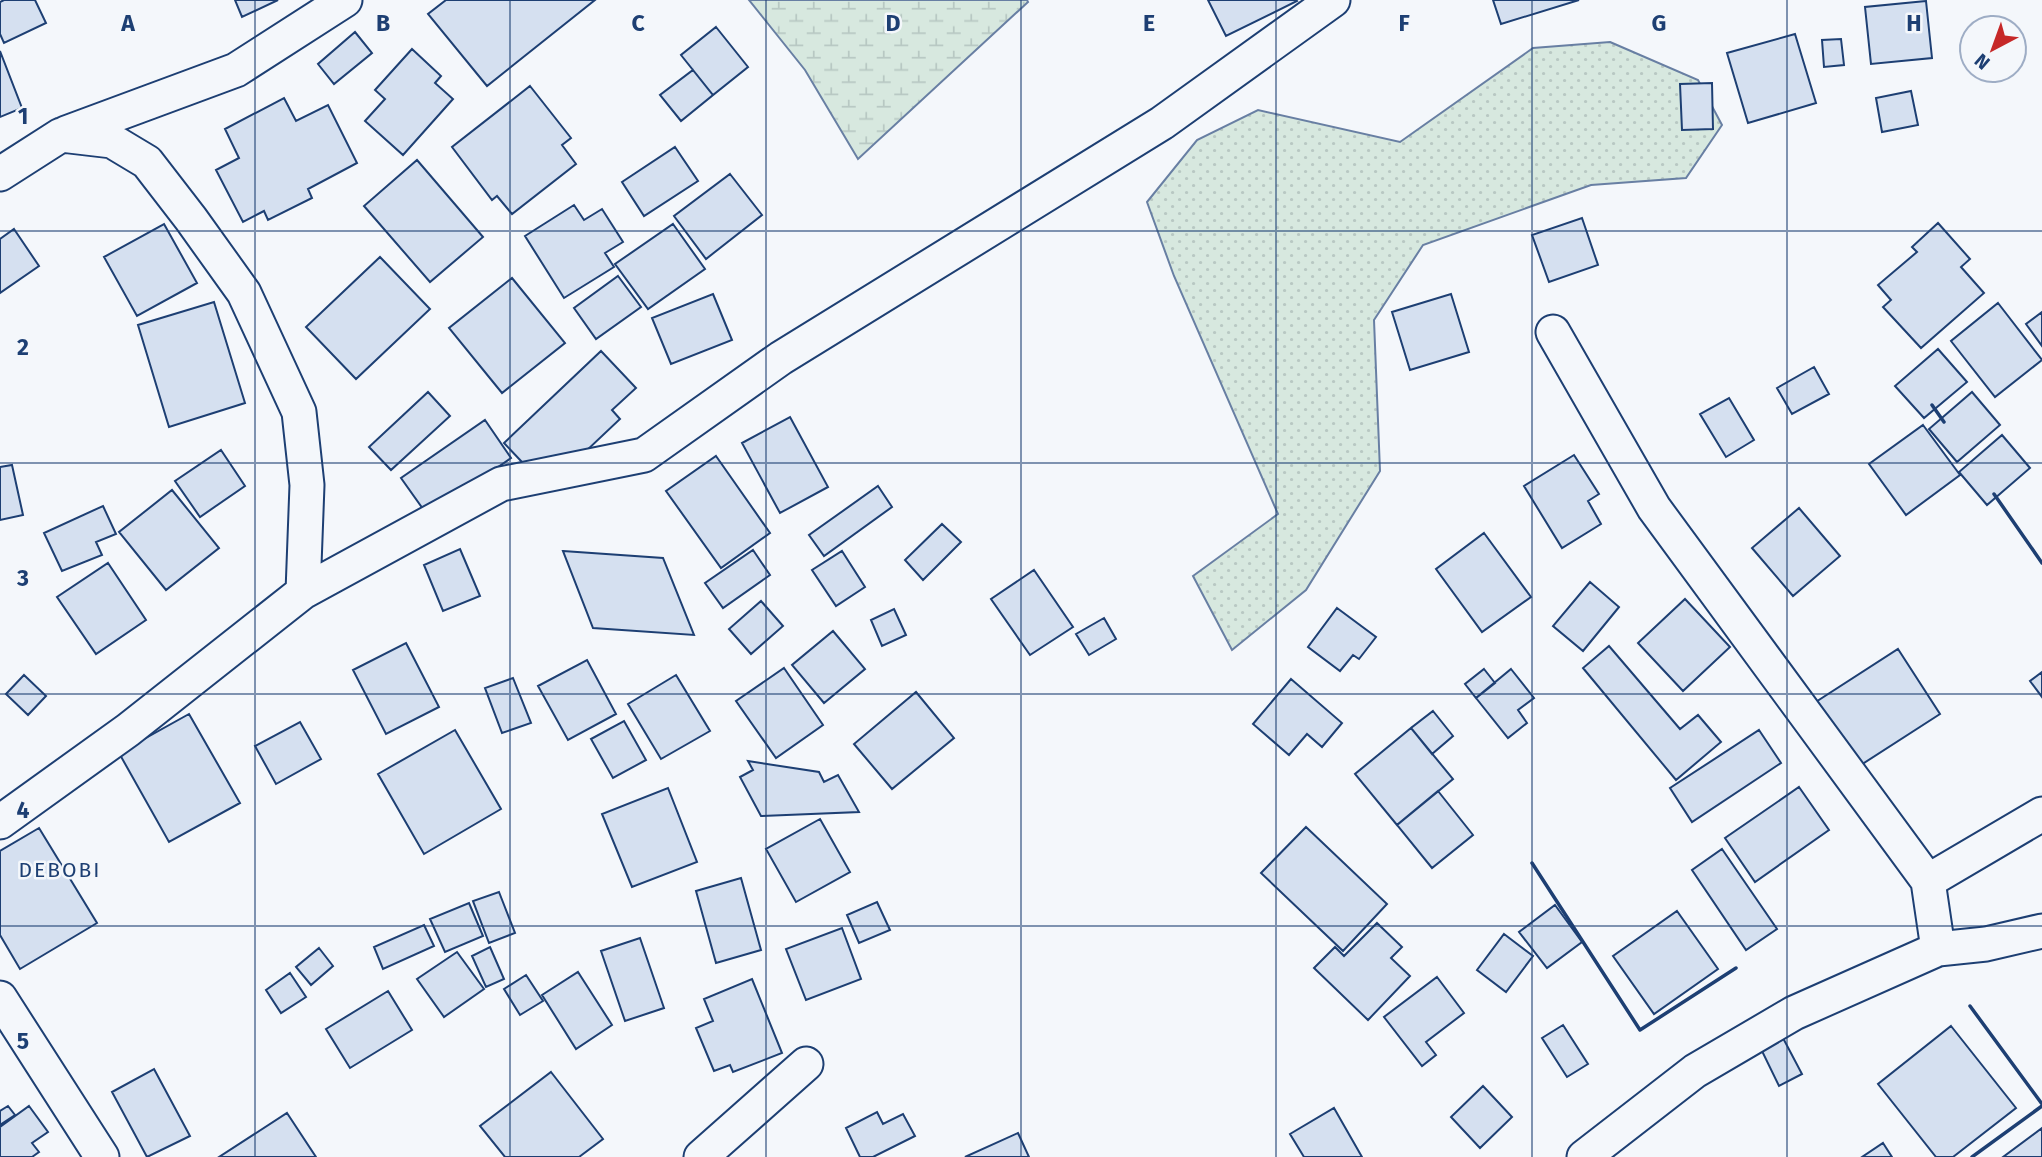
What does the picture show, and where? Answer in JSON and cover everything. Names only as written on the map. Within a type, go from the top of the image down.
[{"type":"street","points":[[0,174],[61,135],[236,70],[345,0]]},
{"type":"street","points":[[0,822],[128,730],[303,592],[501,484],[644,455],[781,358],[1162,123],[1333,0]]},
{"type":"street","points":[[61,135],[112,141],[147,162],[244,293],[299,412],[307,485],[303,592]]},
{"type":"street","points":[[1553,332],[1654,508],[1928,881],[1938,949]]},
{"type":"street","points":[[1928,881],[2042,814]]},
{"type":"street","points":[[1584,1157],[1695,1071],[1794,1013],[1938,949],[1986,944],[2042,931]]},
{"type":"street","points":[[0,998],[102,1157]]},
{"type":"street","points":[[701,1157],[806,1064]]},
{"type":"green space","points":[[749,0],[1028,2],[858,159],[805,70]]},
{"type":"green space","points":[[1610,42],[1698,80],[1722,125],[1686,178],[1591,185],[1423,245],[1374,320],[1380,471],[1306,590],[1232,650],[1193,576],[1278,514],[1174,276],[1147,202],[1197,140],[1258,110],[1400,142],[1533,48]]},
{"type":"building","points":[[35,0],[46,23],[4,43],[0,34],[0,2]]},
{"type":"building","points":[[235,0],[278,0],[242,17]]},
{"type":"building","points":[[446,0],[595,0],[487,86],[428,14]]},
{"type":"building","points":[[1208,0],[1296,0],[1297,1],[1226,36]]},
{"type":"building","points":[[1493,0],[1579,0],[1501,24]]},
{"type":"building","points":[[1926,1],[1932,58],[1871,64],[1865,7]]},
{"type":"building","points":[[716,27],[748,67],[713,95],[681,55]]},
{"type":"building","points":[[355,32],[372,53],[334,84],[318,64]]},
{"type":"building","points":[[1795,34],[1816,103],[1748,123],[1727,53]]},
{"type":"building","points":[[1841,39],[1844,65],[1824,67],[1822,40]]},
{"type":"building","points":[[412,49],[441,76],[435,83],[453,99],[403,155],[365,121],[385,99],[375,90]]},
{"type":"building","points":[[0,51],[22,108],[0,117]]},
{"type":"building","points":[[693,70],[713,95],[681,121],[660,95]]},
{"type":"building","points":[[1712,83],[1713,129],[1682,130],[1680,84]]},
{"type":"building","points":[[530,86],[571,138],[562,145],[576,164],[512,214],[497,196],[492,200],[452,147]]},
{"type":"building","points":[[1911,91],[1918,125],[1882,132],[1876,98]]},
{"type":"building","points":[[284,98],[296,121],[328,105],[357,163],[308,189],[312,198],[268,220],[264,211],[243,222],[216,170],[239,158],[225,129]]},
{"type":"building","points":[[675,147],[698,181],[644,216],[622,182]]},
{"type":"building","points":[[417,160],[483,237],[430,282],[364,206]]},
{"type":"building","points":[[730,174],[762,215],[706,259],[674,216]]},
{"type":"building","points":[[574,205],[584,220],[602,209],[623,242],[605,253],[614,267],[564,298],[525,236]]},
{"type":"building","points":[[1582,218],[1598,265],[1549,282],[1532,235]]},
{"type":"building","points":[[1938,223],[1970,259],[1961,267],[1984,293],[1921,348],[1883,307],[1891,300],[1878,285],[1917,252],[1912,247]]},
{"type":"building","points":[[164,224],[197,283],[137,316],[104,257]]},
{"type":"building","points":[[673,224],[705,269],[648,309],[615,264]]},
{"type":"building","points":[[14,229],[39,266],[0,293],[0,239]]},
{"type":"building","points":[[380,257],[430,309],[356,379],[306,327]]},
{"type":"building","points":[[618,276],[641,307],[596,339],[574,308]]},
{"type":"building","points":[[512,278],[565,343],[502,393],[449,328]]},
{"type":"building","points":[[713,294],[732,340],[671,364],[652,318]]},
{"type":"building","points":[[1451,294],[1469,352],[1410,370],[1392,312]]},
{"type":"building","points":[[214,302],[245,403],[169,427],[138,325]]},
{"type":"building","points":[[1998,303],[2042,360],[1995,397],[1951,341]]},
{"type":"building","points":[[2042,312],[2042,346],[2026,324]]},
{"type":"building","points":[[1938,349],[1967,382],[1924,418],[1895,386]]},
{"type":"building","points":[[601,351],[636,388],[612,410],[620,419],[565,471],[539,480],[504,443]]},
{"type":"building","points":[[1814,367],[1829,394],[1792,414],[1777,388]]},
{"type":"building","points":[[428,392],[450,416],[391,470],[369,447]]},
{"type":"building","points":[[1972,392],[2000,425],[1957,462],[1929,429]]},
{"type":"building","points":[[1729,398],[1754,440],[1726,457],[1700,414]]},
{"type":"building","points":[[790,417],[828,487],[780,513],[742,443]]},
{"type":"building","points":[[485,420],[511,458],[428,516],[401,478]]},
{"type":"building","points":[[1923,425],[1960,475],[1906,515],[1869,464]]},
{"type":"building","points":[[2002,435],[2030,468],[1987,505],[1959,472]]},
{"type":"building","points":[[221,450],[245,486],[200,517],[175,481]]},
{"type":"building","points":[[1574,455],[1599,494],[1588,501],[1601,524],[1562,548],[1524,486]]},
{"type":"building","points":[[716,456],[770,533],[721,568],[666,491]]},
{"type":"building","points":[[12,465],[23,515],[0,520],[0,467]]},
{"type":"building","points":[[878,486],[892,507],[824,556],[809,535]]},
{"type":"building","points":[[172,490],[219,548],[166,590],[119,532]]},
{"type":"building","points":[[103,506],[116,534],[96,542],[102,555],[62,571],[44,533]]},
{"type":"building","points":[[1799,508],[1840,556],[1793,596],[1752,548]]},
{"type":"building","points":[[942,524],[961,542],[923,580],[905,560]]},
{"type":"building","points":[[1484,533],[1531,597],[1482,632],[1436,569]]},
{"type":"building","points":[[460,549],[480,596],[443,611],[424,565]]},
{"type":"building","points":[[753,550],[770,575],[723,608],[705,583]]},
{"type":"building","points":[[563,551],[663,558],[694,635],[593,628]]},
{"type":"building","points":[[842,551],[865,587],[836,606],[812,570]]},
{"type":"building","points":[[108,563],[146,620],[96,654],[57,597]]},
{"type":"building","points":[[1034,570],[1073,627],[1030,655],[991,599]]},
{"type":"building","points":[[1590,582],[1619,607],[1583,651],[1553,626]]},
{"type":"building","points":[[1685,599],[1730,647],[1683,691],[1638,643]]},
{"type":"building","points":[[761,601],[783,626],[751,654],[729,629]]},
{"type":"building","points":[[1337,608],[1376,637],[1359,659],[1353,655],[1340,671],[1308,647]]},
{"type":"building","points":[[894,609],[906,635],[882,646],[871,620]]},
{"type":"building","points":[[1104,618],[1116,639],[1089,655],[1076,634]]},
{"type":"building","points":[[833,631],[865,669],[824,703],[792,665]]},
{"type":"building","points":[[406,643],[439,707],[386,734],[353,670]]},
{"type":"building","points":[[1609,646],[1680,729],[1698,715],[1721,742],[1676,780],[1583,668]]},
{"type":"building","points":[[1898,649],[1940,714],[1850,772],[1808,707]]},
{"type":"building","points":[[587,660],[616,714],[568,740],[538,686]]},
{"type":"building","points":[[784,668],[823,725],[776,758],[736,701]]},
{"type":"building","points":[[1484,669],[1495,683],[1476,698],[1465,684]]},
{"type":"building","points":[[1511,669],[1534,698],[1518,710],[1527,723],[1508,738],[1476,698]]},
{"type":"building","points":[[2042,672],[2042,697],[2030,681]]},
{"type":"building","points":[[24,675],[46,696],[28,715],[6,694]]},
{"type":"building","points":[[676,675],[710,731],[661,759],[628,704]]},
{"type":"building","points":[[513,678],[531,723],[502,733],[485,688]]},
{"type":"building","points":[[1291,679],[1342,723],[1322,747],[1307,734],[1289,755],[1253,724]]},
{"type":"building","points":[[916,692],[954,738],[892,789],[854,744]]},
{"type":"building","points":[[1433,711],[1453,736],[1432,754],[1411,728]]},
{"type":"building","points":[[189,714],[240,803],[169,842],[119,753]]},
{"type":"building","points":[[624,721],[646,760],[613,778],[591,739]]},
{"type":"building","points":[[300,722],[321,759],[276,784],[255,746]]},
{"type":"building","points":[[1411,728],[1453,779],[1397,825],[1355,774]]},
{"type":"building","points":[[455,730],[501,809],[424,854],[378,774]]},
{"type":"building","points":[[1759,730],[1781,763],[1692,822],[1670,788]]},
{"type":"building","points":[[748,761],[819,772],[824,782],[838,775],[859,812],[761,816],[740,777],[753,770]]},
{"type":"building","points":[[1799,787],[1829,830],[1755,882],[1725,838]]},
{"type":"building","points":[[668,788],[697,862],[632,887],[602,814]]},
{"type":"building","points":[[1438,791],[1473,835],[1432,868],[1397,825]]},
{"type":"building","points":[[820,819],[850,872],[796,902],[766,849]]},
{"type":"building","points":[[1306,827],[1387,904],[1343,951],[1261,873]]},
{"type":"building","points":[[39,828],[97,923],[20,969],[0,935],[0,851]]},
{"type":"building","points":[[1722,849],[1777,929],[1746,950],[1692,870]]},
{"type":"building","points":[[741,878],[761,950],[716,963],[696,891]]},
{"type":"building","points":[[499,892],[515,933],[489,943],[473,901]]},
{"type":"building","points":[[877,902],[890,930],[859,943],[847,915]]},
{"type":"building","points":[[469,903],[483,936],[445,952],[430,919]]},
{"type":"building","points":[[1555,905],[1582,942],[1547,968],[1519,932]]},
{"type":"building","points":[[1677,911],[1718,969],[1654,1014],[1613,956]]},
{"type":"building","points":[[1377,923],[1402,947],[1391,958],[1410,976],[1368,1020],[1314,968],[1335,947],[1344,956]]},
{"type":"building","points":[[424,925],[434,946],[383,969],[374,947]]},
{"type":"building","points":[[842,928],[861,979],[806,1000],[786,949]]},
{"type":"building","points":[[1504,934],[1533,956],[1506,992],[1477,970]]},
{"type":"building","points":[[640,938],[664,1008],[625,1021],[601,951]]},
{"type":"building","points":[[490,947],[504,979],[486,987],[472,956]]},
{"type":"building","points":[[319,948],[333,966],[311,985],[296,967]]},
{"type":"building","points":[[457,952],[484,989],[444,1017],[417,979]]},
{"type":"building","points":[[578,972],[612,1025],[576,1049],[542,995]]},
{"type":"building","points":[[290,973],[306,997],[281,1013],[266,990]]},
{"type":"building","points":[[526,975],[543,1001],[520,1015],[504,989]]},
{"type":"building","points":[[1437,977],[1464,1013],[1426,1042],[1436,1055],[1422,1066],[1384,1017]]},
{"type":"building","points":[[752,979],[782,1053],[733,1072],[730,1065],[714,1071],[696,1028],[713,1021],[704,999]]},
{"type":"building","points":[[388,991],[412,1030],[350,1068],[326,1029]]},
{"type":"building","points":[[1563,1025],[1588,1064],[1567,1077],[1542,1038]]},
{"type":"building","points":[[1951,1026],[2016,1108],[1953,1157],[1936,1157],[1878,1084]]},
{"type":"building","points":[[1783,1038],[1802,1074],[1779,1086],[1761,1049]]},
{"type":"building","points":[[154,1069],[190,1136],[147,1157],[112,1092]]},
{"type":"building","points":[[551,1072],[603,1139],[579,1157],[505,1157],[480,1126]]},
{"type":"building","points":[[1483,1086],[1512,1117],[1480,1148],[1451,1117]]},
{"type":"building","points":[[8,1106],[15,1115],[0,1125],[0,1111]]},
{"type":"building","points":[[29,1106],[48,1132],[32,1143],[39,1152],[32,1157],[0,1157],[0,1127]]},
{"type":"building","points":[[1334,1108],[1362,1157],[1304,1157],[1290,1134]]},
{"type":"building","points":[[877,1112],[883,1124],[903,1114],[915,1136],[873,1157],[860,1157],[846,1128]]},
{"type":"building","points":[[287,1113],[316,1157],[219,1157]]},
{"type":"building","points":[[2042,1128],[2042,1157],[2003,1157]]},
{"type":"building","points":[[1018,1133],[1029,1157],[965,1157]]},
{"type":"building","points":[[1883,1143],[1892,1157],[1862,1157]]},
{"type":"wall","points":[[1932,405],[1944,422]]},
{"type":"wall","points":[[1994,494],[2042,563]]},
{"type":"wall","points":[[1532,863],[1640,1030],[1736,968]]},
{"type":"wall","points":[[1970,1006],[2042,1104]]},
{"type":"wall","points":[[1972,1157],[2042,1106]]},
{"type":"district","name":"DEBOBI","points":[[60,870]]}]
